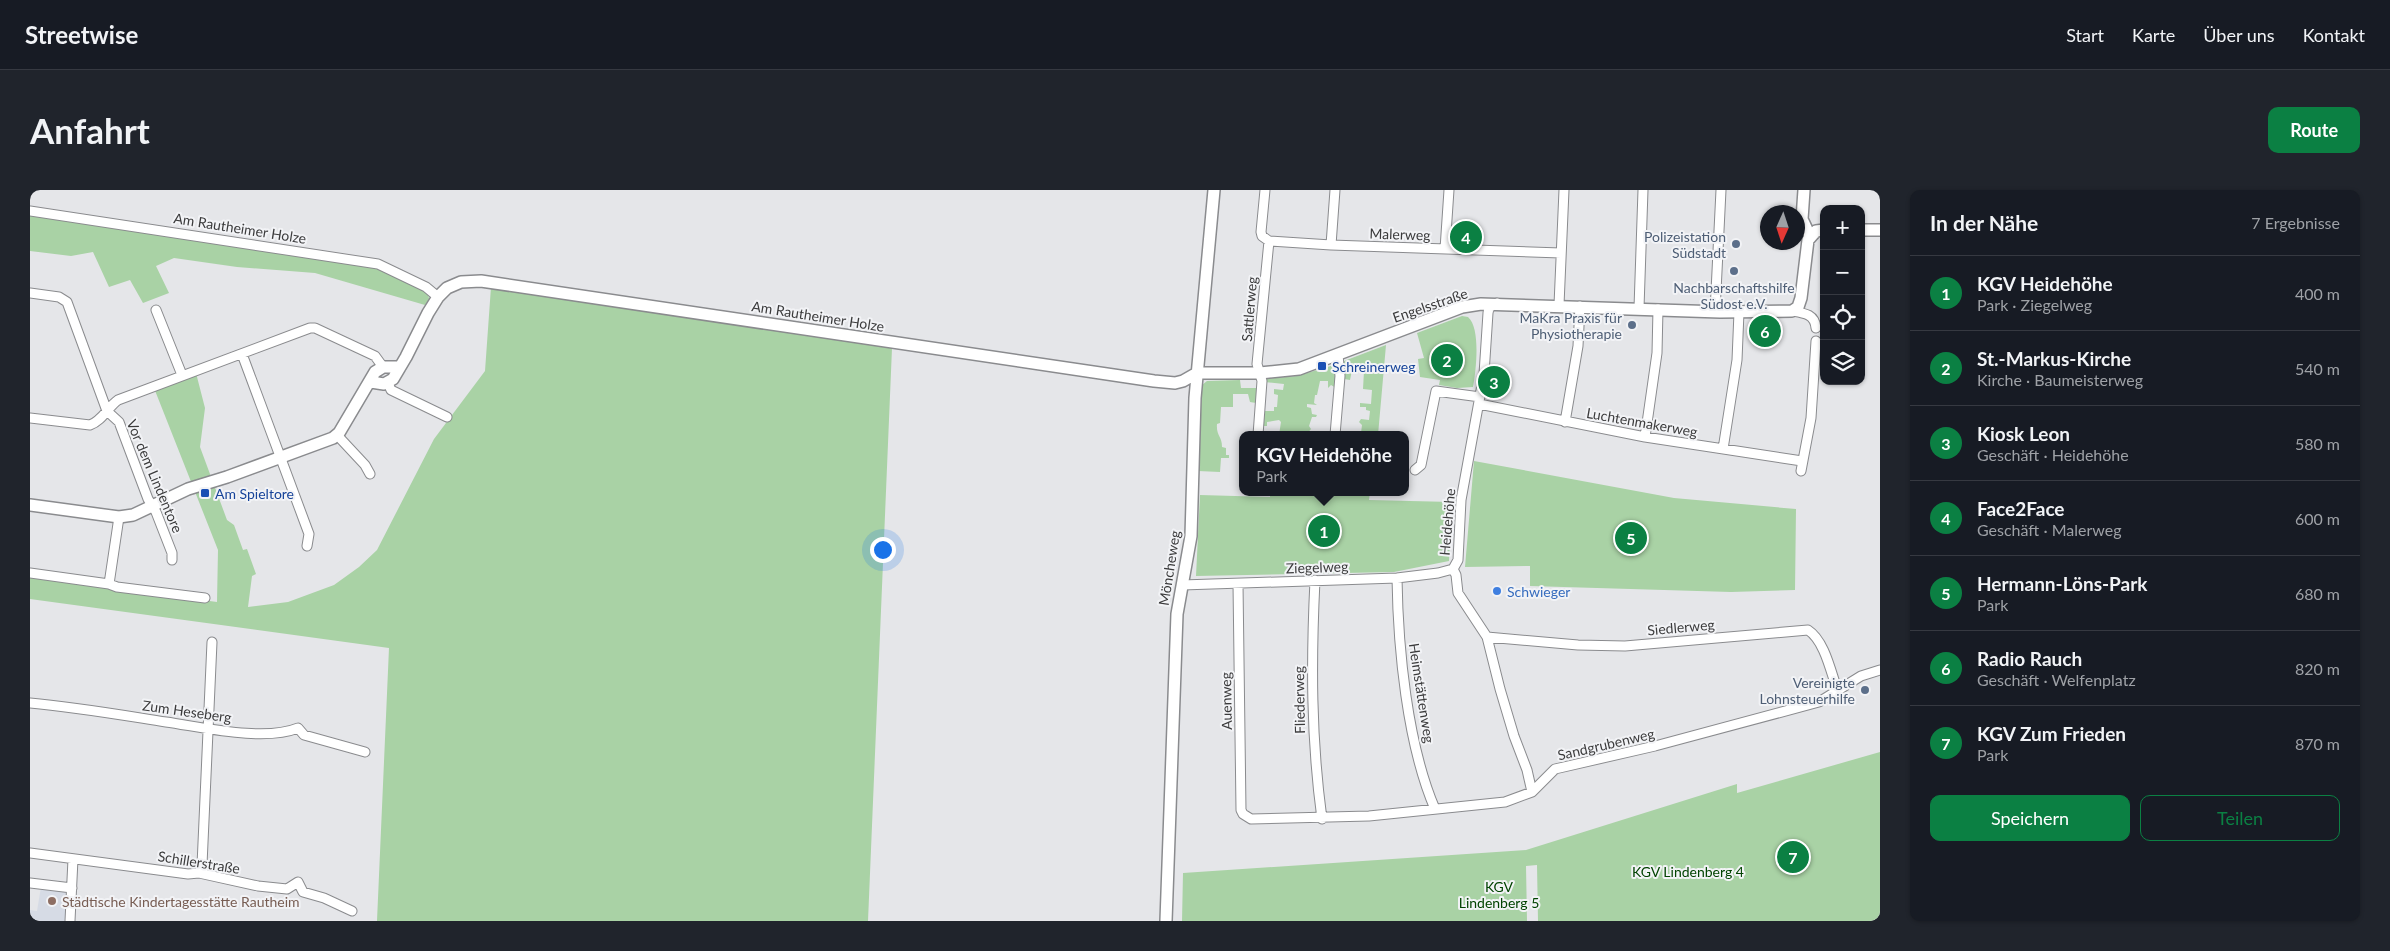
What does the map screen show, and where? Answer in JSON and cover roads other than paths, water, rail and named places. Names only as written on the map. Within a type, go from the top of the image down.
[{"type":"street","name":"Möncheweg","points":[[1166,921],[1175,641],[1177,614],[1191,536],[1197,373],[1214,190]]},
{"type":"street","name":"Sattlerweg","points":[[1258,431],[1262,381],[1257,364],[1269,240],[1262,236],[1261,232],[1265,190]]},
{"type":"street","points":[[1331,245],[1335,190]]},
{"type":"street","points":[[1445,249],[1449,190]]},
{"type":"street","points":[[1559,305],[1564,190]]},
{"type":"street","points":[[1639,308],[1643,190]]},
{"type":"street","points":[[1715,312],[1721,190]]},
{"type":"street","points":[[1804,190],[1802,220],[1810,236]]},
{"type":"street","name":"Am Rautheimer Holze","points":[[30,211],[378,264],[426,287],[438,297]]},
{"type":"street","points":[[1792,311],[1798,307],[1801,298],[1808,240],[1816,231],[1820,230]]},
{"type":"street","points":[[1865,230],[1880,230]]},
{"type":"street","name":"Malerweg","points":[[1269,240],[1331,245],[1561,253]]},
{"type":"street","name":"Am Rautheimer Holze","points":[[388,383],[400,368],[438,297],[453,284],[481,281],[1154,382],[1175,383],[1197,373]]},
{"type":"street","name":"Vor dem Lindentore","points":[[30,293],[60,297],[66,302],[106,411],[119,422],[151,505],[172,552],[172,560]]},
{"type":"street","name":"Engelsstraße","points":[[1197,373],[1260,374],[1299,369],[1462,308],[1497,303],[1715,312],[1792,311]]},
{"type":"street","name":"Heidehöhe","points":[[1497,303],[1489,308],[1488,313],[1487,346],[1461,500],[1458,560],[1452,569],[1456,575],[1458,593],[1487,637],[1500,689],[1514,736],[1527,770],[1532,792]]},
{"type":"street","points":[[1565,422],[1578,346],[1580,306]]},
{"type":"street","points":[[1645,437],[1657,353],[1658,309]]},
{"type":"street","points":[[156,310],[182,375]]},
{"type":"street","points":[[1792,311],[1808,314],[1814,318],[1816,328]]},
{"type":"street","points":[[1723,449],[1737,360],[1739,312]]},
{"type":"street","points":[[30,418],[90,425],[97,423],[118,400],[182,375],[315,328],[375,356],[383,368]]},
{"type":"street","points":[[1801,471],[1811,418],[1816,340]]},
{"type":"street","points":[[242,354],[309,534],[308,546]]},
{"type":"street","points":[[1335,431],[1340,376],[1338,355]]},
{"type":"street","points":[[30,505],[119,517],[133,515],[151,505],[174,496],[191,495],[212,487],[227,478],[337,435],[375,372],[383,368],[400,368]]},
{"type":"street","points":[[370,382],[388,383],[392,390],[447,417]]},
{"type":"street","name":"Luchtenmakerweg","points":[[1415,470],[1421,465],[1436,391],[1565,422],[1645,437],[1802,461]]},
{"type":"street","points":[[337,435],[365,465],[370,474]]},
{"type":"street","points":[[110,584],[119,517]]},
{"type":"street","name":"Ziegelweg","points":[[1182,584],[1238,584],[1397,578],[1438,573],[1452,569]]},
{"type":"street","points":[[30,573],[110,584],[117,587],[205,598]]},
{"type":"street","name":"Heimstättenweg","points":[[1397,578],[1398,626],[1405,683],[1422,774],[1435,809]]},
{"type":"street","name":"Fliederweg","points":[[1315,580],[1311,690],[1314,753],[1322,819]]},
{"type":"street","name":"Auenweg","points":[[1238,584],[1242,810],[1246,817]]},
{"type":"street","name":"Siedlerweg","points":[[1487,637],[1578,645],[1625,646],[1808,630],[1814,634],[1823,650],[1838,692]]},
{"type":"street","points":[[199,873],[202,865],[212,642]]},
{"type":"street","name":"Sandgrubenweg","points":[[1246,817],[1258,820],[1322,819],[1416,813],[1435,809],[1505,802],[1532,792],[1547,776],[1561,768],[1655,746],[1819,702],[1861,676],[1880,670]]},
{"type":"street","name":"Zum Heseberg","points":[[30,703],[169,722],[209,731],[284,734],[298,728],[304,735],[365,752]]},
{"type":"street","name":"Schillerstraße","points":[[31,851],[74,859],[188,874],[199,873],[258,886],[287,889],[298,882],[302,892],[324,898],[352,911]]},
{"type":"street","points":[[70,921],[74,859]]},
{"type":"street","points":[[30,883],[72,888]]},
{"type":"place","name":"Face2Face","points":[[1466,237]]},
{"type":"place","name":"Polizeistation Südstadt","points":[[1736,244]]},
{"type":"place","name":"Nachbarschaftshilfe Südost e.V.","points":[[1734,271]]},
{"type":"place","name":"MaKra Praxis für Physiotherapie","points":[[1632,325]]},
{"type":"place","name":"Radio Rauch","points":[[1765,331]]},
{"type":"place","name":"St.-Markus-Kirche","points":[[1447,360]]},
{"type":"place","name":"Schreinerweg","points":[[1322,366]]},
{"type":"place","name":"Kiosk Leon","points":[[1494,382]]},
{"type":"place","name":"Am Spieltore","points":[[205,493]]},
{"type":"place","name":"KGV Heidehöhe","points":[[1324,531]]},
{"type":"place","name":"Hermann-Löns-Park","points":[[1631,538]]},
{"type":"place","name":"Schwieger","points":[[1497,591]]},
{"type":"place","name":"Vereinigte Lohnsteuerhilfe","points":[[1865,690]]},
{"type":"place","name":"KGV Zum Frieden","points":[[1793,857]]},
{"type":"place","name":"Städtische Kindertagesstätte Rautheim","points":[[52,901]]},
{"type":"park label","name":"KGV Lindenberg 4","points":[[1688,871]]},
{"type":"park label","name":"KGV Lindenberg 5","points":[[1499,894]]}]
